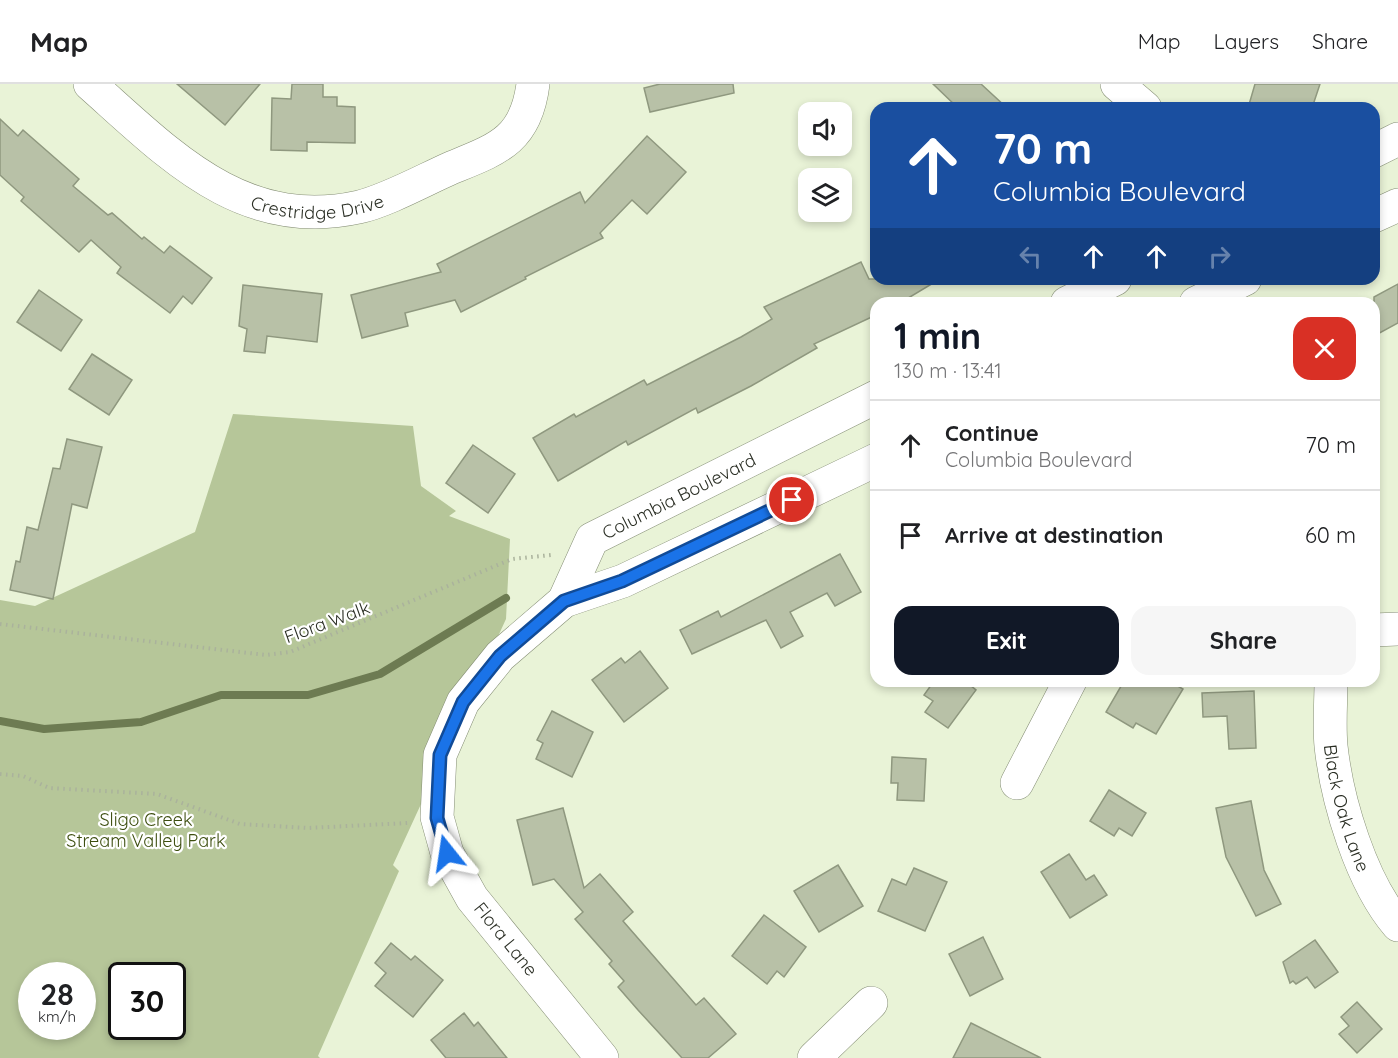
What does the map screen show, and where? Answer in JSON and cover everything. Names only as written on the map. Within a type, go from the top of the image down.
[{"type":"street","name":"Crestridge Drive","points":[[90,84],[180,163],[238,198],[303,212],[360,207],[499,148],[522,126],[531,102],[533,84]]},
{"type":"street","points":[[1117,84],[1138,102]]},
{"type":"street","points":[[1380,148],[1398,139]]},
{"type":"street","points":[[1380,213],[1398,205]]},
{"type":"street","points":[[1078,297],[1103,285]]},
{"type":"street","points":[[1208,297],[1233,285]]},
{"type":"street","name":"Columbia Boulevard","points":[[564,601],[592,539],[870,400]]},
{"type":"street","points":[[564,601],[622,581],[870,463]]},
{"type":"street","name":"Flora Lane","points":[[564,601],[500,656],[463,702],[440,755],[437,818],[447,853],[472,898],[602,1058]]},
{"type":"street","points":[[1380,630],[1398,629]]},
{"type":"street","points":[[1017,783],[1067,687]]},
{"type":"street","name":"Black Oak Lane","points":[[1331,687],[1331,744],[1336,781],[1360,862],[1398,925]]},
{"type":"street","points":[[814,1058],[871,1003]]},
{"type":"path","name":"Flora Walk","points":[[0,624],[266,655],[309,646],[512,559],[555,555],[570,557],[582,562]]},
{"type":"path","points":[[0,774],[23,776],[49,788],[157,794],[240,824],[308,828],[416,822]]},
{"type":"green space","name":"Sligo Creek Stream Valley Park","points":[[233,414],[413,426],[421,486],[456,511],[449,516],[510,539],[506,619],[393,865],[399,871],[318,1056],[320,1058],[0,1058],[0,600],[35,606],[195,532]]},
{"type":"building","points":[[177,84],[260,84],[225,125]]},
{"type":"building","points":[[292,84],[323,84],[323,97],[337,97],[337,106],[355,107],[355,143],[307,142],[307,151],[271,150],[272,98],[291,99]]},
{"type":"building","points":[[660,84],[733,84],[734,93],[650,112],[644,88]]},
{"type":"building","points":[[933,84],[981,84],[1000,102],[952,102]]},
{"type":"building","points":[[1255,84],[1320,84],[1314,102],[1250,102]]},
{"type":"building","points":[[0,119],[18,136],[23,130],[79,179],[73,186],[108,215],[112,213],[142,239],[144,237],[164,253],[170,246],[212,278],[192,304],[183,296],[170,313],[117,273],[121,267],[91,240],[79,252],[21,201],[24,197],[0,175]]},
{"type":"building","points":[[647,136],[686,172],[647,214],[632,200],[600,233],[603,238],[525,277],[526,279],[461,312],[455,300],[405,313],[408,326],[362,338],[351,295],[441,272],[437,264],[580,192],[585,203]]},
{"type":"building","points":[[861,262],[870,279],[870,285],[930,285],[910,297],[870,297],[870,318],[814,344],[817,348],[751,386],[698,413],[696,408],[628,445],[626,441],[558,481],[533,438],[574,414],[576,417],[644,380],[647,385],[741,337],[772,319],[764,307]]},
{"type":"building","points":[[1398,284],[1398,323],[1380,333],[1380,297],[1374,297]]},
{"type":"building","points":[[243,285],[322,294],[317,342],[267,336],[265,353],[244,351],[247,329],[239,326]]},
{"type":"building","points":[[39,290],[82,320],[61,351],[17,322]]},
{"type":"building","points":[[92,354],[132,380],[109,415],[69,389]]},
{"type":"building","points":[[67,439],[102,447],[87,508],[72,504],[53,599],[10,590],[16,561],[20,562],[27,527],[38,530],[53,468],[60,469]]},
{"type":"building","points":[[473,445],[515,474],[488,513],[446,483]]},
{"type":"building","points":[[840,554],[861,592],[835,606],[827,593],[790,612],[803,636],[781,648],[766,620],[692,654],[680,630],[718,611],[721,617]]},
{"type":"building","points":[[640,651],[668,688],[624,722],[592,680],[621,658],[625,663]]},
{"type":"building","points":[[930,687],[972,687],[976,690],[948,728],[925,712],[933,701],[924,695]]},
{"type":"building","points":[[1121,687],[1180,687],[1183,689],[1156,734],[1136,723],[1133,728],[1106,712]]},
{"type":"building","points":[[1254,691],[1256,748],[1229,749],[1227,716],[1203,717],[1202,693]]},
{"type":"building","points":[[552,711],[593,732],[572,777],[536,759],[543,743],[537,740]]},
{"type":"building","points":[[892,757],[926,759],[924,801],[897,800],[898,783],[891,783]]},
{"type":"building","points":[[1109,790],[1146,813],[1132,836],[1119,828],[1114,836],[1090,821]]},
{"type":"building","points":[[1251,801],[1264,870],[1281,904],[1256,916],[1226,857],[1216,808]]},
{"type":"building","points":[[563,808],[584,888],[600,874],[633,912],[623,921],[696,1005],[704,998],[736,1034],[708,1058],[682,1058],[618,987],[624,981],[609,964],[612,961],[575,919],[583,912],[554,879],[533,885],[517,820]]},
{"type":"building","points":[[1069,854],[1086,880],[1094,875],[1107,895],[1070,918],[1041,872]]},
{"type":"building","points":[[838,865],[863,906],[819,932],[794,891]]},
{"type":"building","points":[[914,868],[947,882],[925,931],[878,911],[892,879],[906,885]]},
{"type":"building","points":[[764,915],[806,947],[784,977],[777,971],[767,984],[732,956]]},
{"type":"building","points":[[983,937],[1003,979],[970,996],[949,954]]},
{"type":"building","points":[[1315,940],[1338,972],[1315,988],[1307,977],[1296,984],[1293,981],[1290,983],[1283,962]]},
{"type":"building","points":[[391,943],[411,960],[415,956],[443,980],[413,1017],[375,986],[386,973],[375,963]]},
{"type":"building","points":[[1357,1002],[1382,1029],[1357,1053],[1339,1034],[1349,1026],[1341,1017]]},
{"type":"building","points":[[464,1013],[474,1026],[478,1022],[507,1058],[446,1058],[431,1040]]},
{"type":"building","points":[[971,1023],[1041,1058],[953,1058]]},
{"type":"waterway","points":[[0,721],[44,729],[141,722],[221,695],[308,695],[380,674],[506,598]]},
{"type":"route","points":[[447,853],[437,818],[440,755],[463,702],[500,656],[564,601],[622,581],[792,500]]}]
